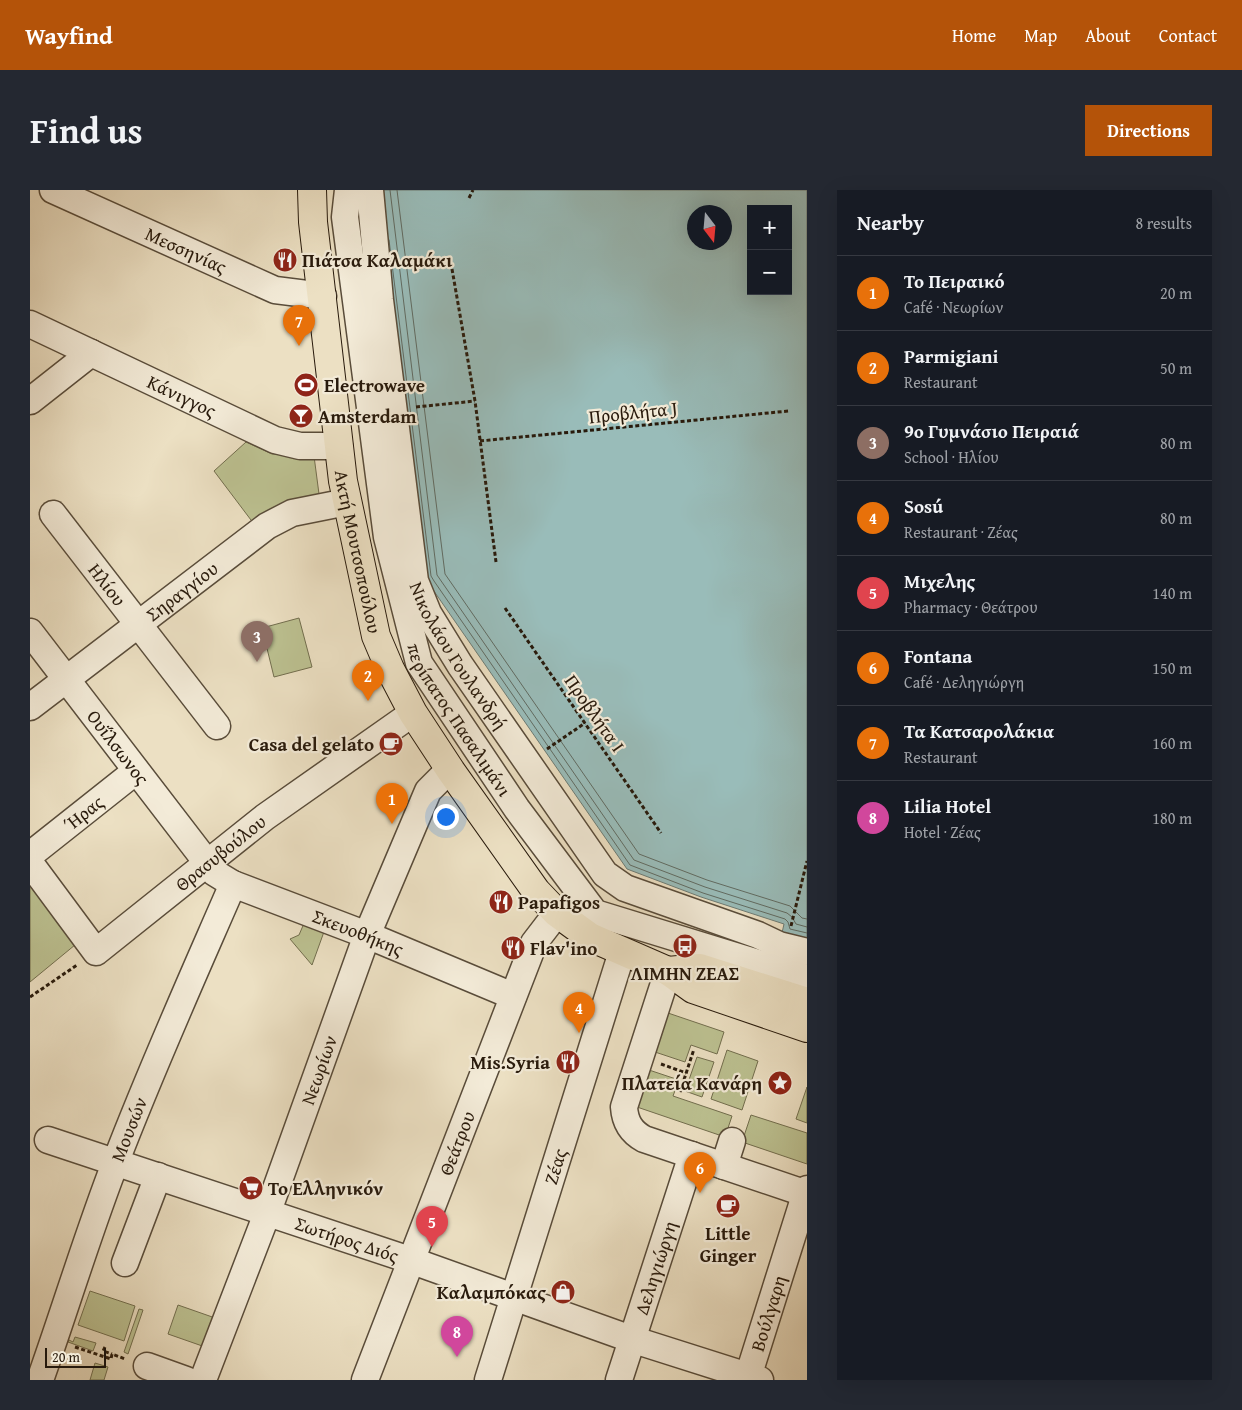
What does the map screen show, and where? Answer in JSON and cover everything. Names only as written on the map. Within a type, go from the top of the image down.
[{"type":"main road","name":"Ακτή Μουτσοπούλου","points":[[312,190],[313,222],[347,502],[376,636],[390,669],[413,713],[530,884],[557,913],[590,937],[668,971]]},
{"type":"main road","points":[[668,971],[700,968],[807,1002]]},
{"type":"main road","points":[[668,971],[693,990],[807,1028]]},
{"type":"street","name":"Μεσσηνίας","points":[[54,190],[275,290],[322,296]]},
{"type":"street","name":"περίπατος Πασαλιμάνι","points":[[348,190],[344,217],[387,537],[419,663],[517,809],[595,913],[807,978]]},
{"type":"street","name":"Νικολάου Γουλανδρή","points":[[370,190],[415,581],[422,599],[460,665],[605,874],[613,881],[643,895],[797,950]]},
{"type":"street","name":"Κάνιγγος","points":[[30,324],[274,440],[300,446],[339,446]]},
{"type":"street","points":[[30,402],[91,352]]},
{"type":"street","name":"Σηραγγίου","points":[[30,706],[281,517],[303,509],[347,502]]},
{"type":"street","name":"Ηλίου","points":[[52,514],[217,726]]},
{"type":"street","name":"Ουΐλσωνος","points":[[30,632],[206,863]]},
{"type":"street","name":"Θρασυβούλου","points":[[96,952],[265,817],[413,713]]},
{"type":"street","name":"Νεωρίων","points":[[203,1380],[268,1211],[367,935],[428,791],[442,776],[451,771]]},
{"type":"street","name":"Ήρας","points":[[30,854],[136,772]]},
{"type":"street","points":[[30,863],[96,952]]},
{"type":"street","name":"Σκευοθήκης","points":[[206,863],[215,873],[233,884],[367,935],[513,996]]},
{"type":"street","name":"Μουσών","points":[[40,1380],[116,1162],[166,1036],[233,884]]},
{"type":"street","name":"Θεάτρου","points":[[365,1380],[534,943],[557,913]]},
{"type":"street","name":"Ζέας","points":[[488,1380],[622,952]]},
{"type":"street","points":[[668,971],[645,1059],[624,1107],[627,1123],[631,1130],[644,1139],[724,1166],[804,1198]]},
{"type":"street","name":"Σωτήρος Διός","points":[[48,1140],[268,1211],[514,1296],[631,1339],[752,1379]]},
{"type":"street","points":[[724,1166],[732,1141]]},
{"type":"street","name":"Δεληγιώργη","points":[[618,1380],[692,1155]]},
{"type":"street","points":[[125,1263],[158,1176]]},
{"type":"street","name":"Βούλγαρη","points":[[752,1379],[804,1198]]},
{"type":"street","points":[[137,1363],[186,1380]]},
{"type":"path","points":[[469,198],[472,190]]},
{"type":"path","points":[[452,268],[475,401],[496,562]]},
{"type":"path","points":[[394,409],[475,401]]},
{"type":"path","name":"Προβλήτα J","points":[[480,441],[789,411]]},
{"type":"path","name":"Προβλήτα I","points":[[506,608],[661,833]]},
{"type":"path","points":[[529,762],[585,722]]},
{"type":"path","points":[[797,950],[807,861]]},
{"type":"path","points":[[30,997],[96,952]]},
{"type":"path","points":[[680,1092],[694,1049]]},
{"type":"path","points":[[645,1059],[686,1073]]},
{"type":"path","points":[[72,1346],[111,1359],[112,1354]]},
{"type":"path","points":[[105,1347],[103,1351],[137,1363]]},
{"type":"green space","points":[[246,442],[272,454],[314,456],[319,494],[277,507],[254,524],[214,471]]},
{"type":"green space","points":[[299,618],[312,667],[274,677],[262,628]]},
{"type":"green space","points":[[30,876],[81,940],[30,982]]},
{"type":"green space","points":[[305,921],[325,929],[312,965],[290,939],[299,935]]},
{"type":"green space","points":[[668,1013],[724,1032],[717,1054],[691,1045],[685,1062],[655,1052]]},
{"type":"green space","points":[[727,1050],[758,1061],[742,1110],[711,1099]]},
{"type":"green space","points":[[697,1057],[714,1062],[702,1097],[685,1091]]},
{"type":"green space","points":[[649,1070],[679,1080],[673,1096],[732,1116],[725,1137],[637,1107]]},
{"type":"green space","points":[[807,1087],[807,1123],[796,1119]]},
{"type":"green space","points":[[751,1115],[807,1133],[807,1164],[742,1142]]},
{"type":"green space","points":[[90,1291],[135,1306],[124,1341],[78,1325]]},
{"type":"green space","points":[[178,1305],[218,1319],[208,1348],[168,1334]]},
{"type":"green space","points":[[139,1309],[143,1310],[128,1354],[124,1352]]},
{"type":"green space","points":[[75,1337],[96,1343],[93,1351],[68,1342],[69,1340],[73,1342]]},
{"type":"green space","points":[[95,1363],[108,1367],[104,1380],[90,1380]]},
{"type":"water","points":[[379,190],[807,190],[807,939],[782,933],[784,924],[701,897],[627,869],[426,578]]},
{"type":"place","name":"Πιάτσα Καλαμάκι","points":[[285,260]]},
{"type":"place","name":"Τα Κατσαρολάκια","points":[[299,346]]},
{"type":"place","name":"Electrowave","points":[[306,385]]},
{"type":"place","name":"Amsterdam","points":[[301,416]]},
{"type":"place","name":"9ο Γυμνάσιο Πειραιά","points":[[257,662]]},
{"type":"place","name":"Parmigiani","points":[[368,701]]},
{"type":"place","name":"Casa del gelato","points":[[391,744]]},
{"type":"place","name":"Το Πειραικό","points":[[392,824]]},
{"type":"place","name":"Papafigos","points":[[501,902]]},
{"type":"place","name":"ΛΙΜΗΝ ΖΕΑΣ","points":[[685,946]]},
{"type":"place","name":"Flav'ino","points":[[513,948]]},
{"type":"place","name":"Sosú","points":[[579,1033]]},
{"type":"place","name":"Mis.Syria","points":[[568,1062]]},
{"type":"place","name":"Πλατεία Κανάρη","points":[[780,1083]]},
{"type":"place","name":"Το Ελληνικόν","points":[[251,1188]]},
{"type":"place","name":"Fontana","points":[[700,1193]]},
{"type":"place","name":"Little Ginger","points":[[728,1206]]},
{"type":"place","name":"Μιχελης","points":[[432,1247]]},
{"type":"place","name":"Καλαμπόκας","points":[[563,1292]]},
{"type":"place","name":"Lilia Hotel","points":[[457,1357]]}]
